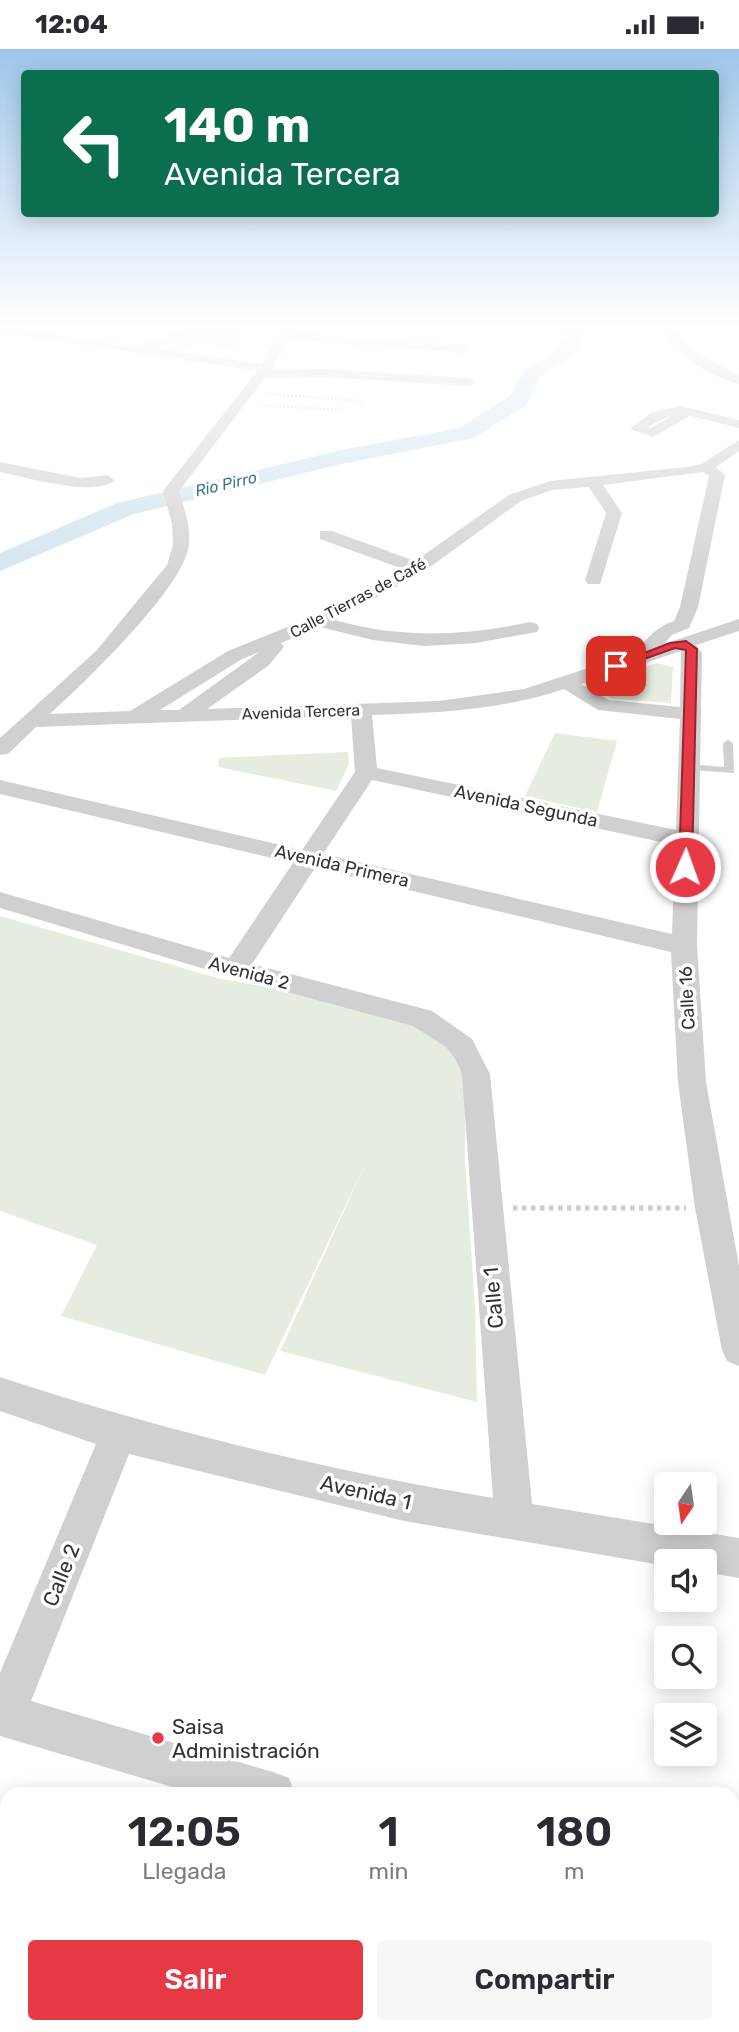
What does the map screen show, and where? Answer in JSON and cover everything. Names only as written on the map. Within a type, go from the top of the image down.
[{"type":"street","points":[[0,749],[103,655],[175,566],[181,545],[180,524],[173,498],[184,471],[228,420]]},
{"type":"street","points":[[720,420],[739,424]]},
{"type":"street","name":"Calle Tierras de Café","points":[[132,719],[235,655],[283,638],[319,621],[417,568],[515,499],[550,486],[687,472],[706,467],[739,444]]},
{"type":"street","points":[[0,467],[81,483],[107,480]]},
{"type":"street","name":"Calle 16","points":[[706,467],[717,475],[689,607],[687,640],[691,714],[684,946],[692,1082],[739,1350]]},
{"type":"street","points":[[592,480],[614,513],[594,580]]},
{"type":"street","points":[[326,535],[417,568]]},
{"type":"street","points":[[319,621],[356,633],[401,640],[481,639],[530,628]]},
{"type":"street","points":[[687,640],[739,625]]},
{"type":"street","points":[[687,640],[739,636]]},
{"type":"street","name":"Calle Tierras de Café","points":[[182,717],[261,662],[283,638]]},
{"type":"street","name":"Avenida Tercera","points":[[32,721],[439,707],[527,695],[687,640]]},
{"type":"street","points":[[568,683],[589,699],[605,706],[691,714]]},
{"type":"street","points":[[236,969],[366,772],[361,709]]},
{"type":"street","name":"Avenida Segunda","points":[[366,772],[686,840]]},
{"type":"street","name":"Avenida Primera","points":[[0,787],[684,946]]},
{"type":"street","name":"Avenida 2","points":[[0,900],[236,969],[422,1019],[449,1033],[469,1052],[476,1074]]},
{"type":"street","name":"Calle 1","points":[[476,1074],[485,1208],[514,1522]]},
{"type":"street","name":"Avenida 1","points":[[0,1394],[119,1434],[404,1502],[739,1558]]},
{"type":"street","name":"Calle 2","points":[[2,1714],[119,1434]]},
{"type":"street","points":[[2,1714],[249,1787]]},
{"type":"lane","points":[[690,767],[730,771],[728,743]]},
{"type":"path","points":[[485,1208],[712,1208]]},
{"type":"shaded area","points":[[657,663],[673,667],[671,703],[613,699],[600,692],[604,682]]},
{"type":"shaded area","points":[[555,733],[617,741],[597,812],[525,796]]},
{"type":"shaded area","points":[[348,752],[349,764],[336,791],[218,767],[219,758]]},
{"type":"shaded area","points":[[0,916],[221,979],[301,993],[415,1024],[450,1049],[466,1076],[465,1159],[475,1307],[477,1402],[280,1351],[369,1156],[265,1375],[61,1316],[97,1245],[0,1211]]},
{"type":"waterway","name":"Rio Pirro","points":[[0,563],[126,508],[346,456],[466,433],[487,420]]},
{"type":"place","name":"Saisa Administración","points":[[158,1738]]},
{"type":"route","points":[[616,666],[674,645],[686,644],[692,649],[685,867]]}]
